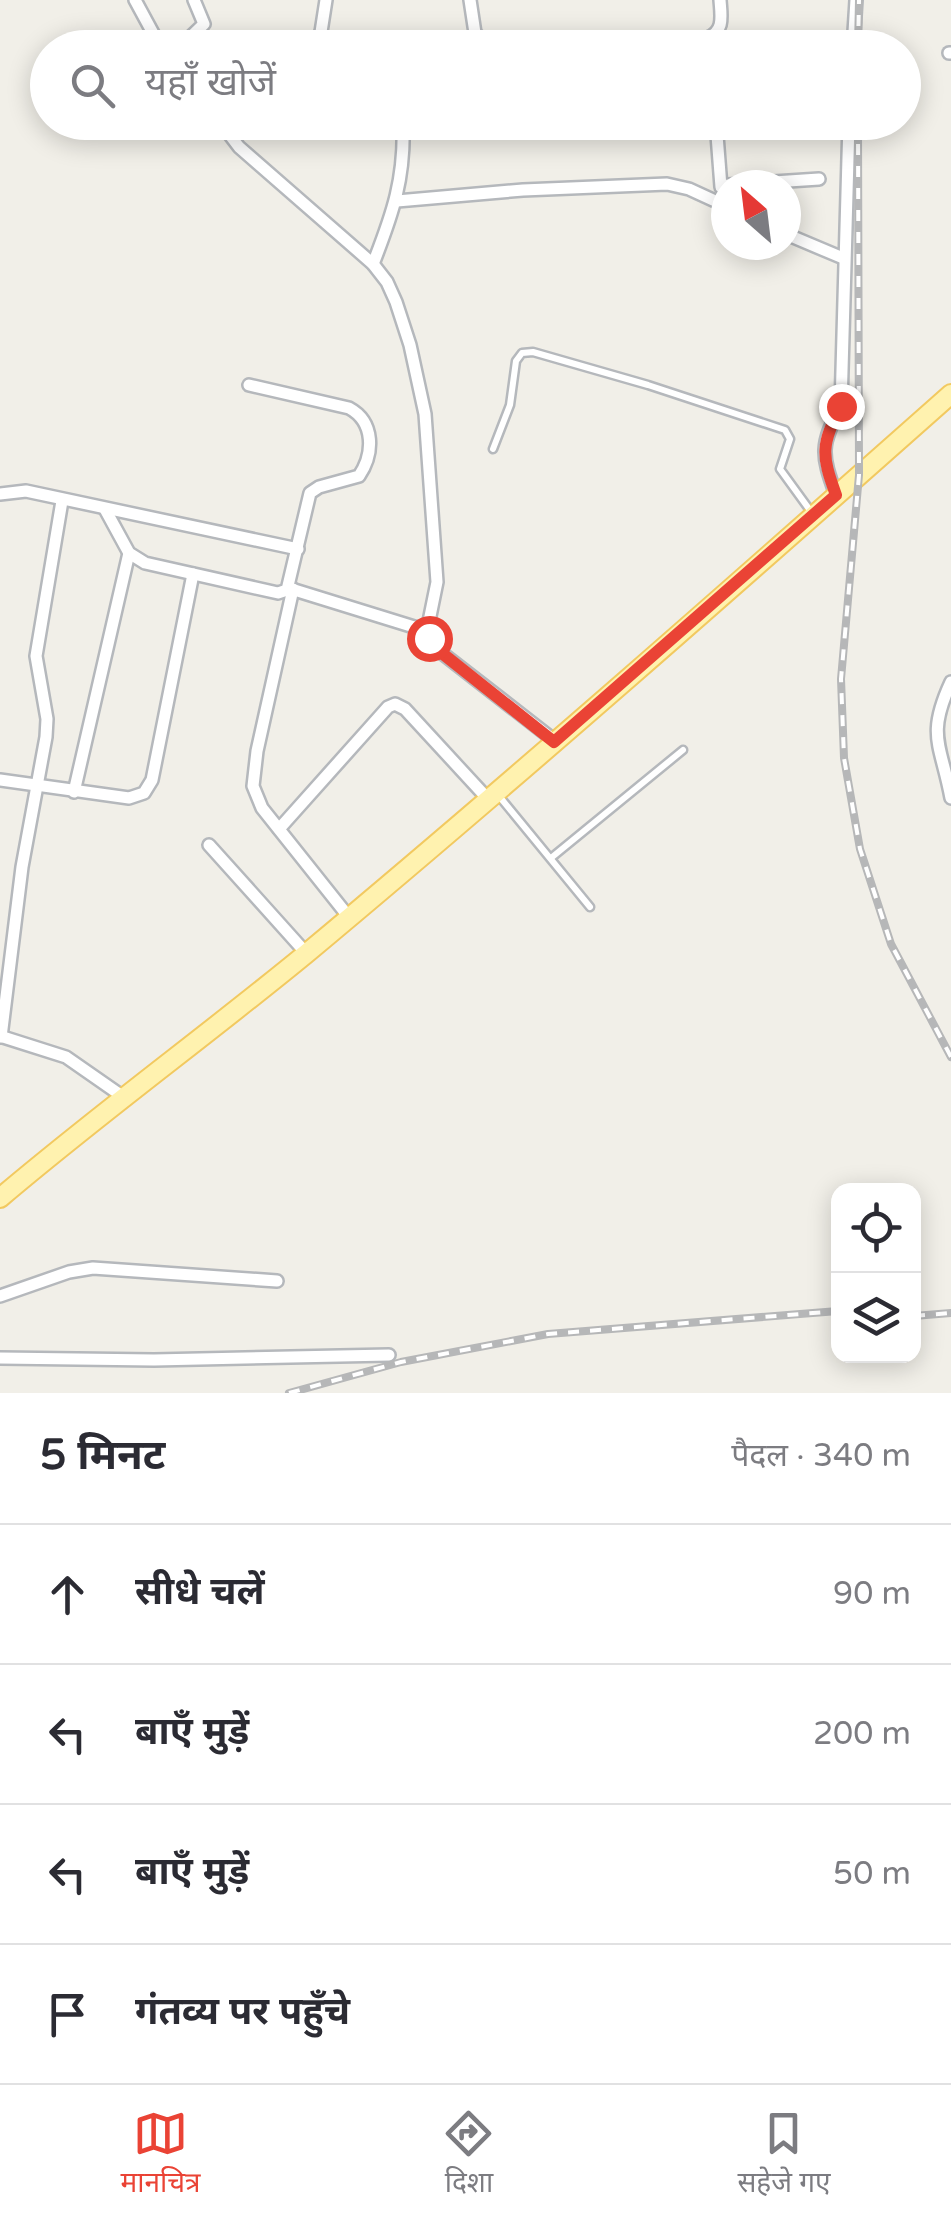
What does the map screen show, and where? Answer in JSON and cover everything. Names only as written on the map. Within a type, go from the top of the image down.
[{"type":"main road","points":[[0,1198],[122,1096],[306,953],[951,394]]},
{"type":"main road","points":[[0,1211],[90,1134],[100,1115]]},
{"type":"street","points":[[135,0],[151,30]]},
{"type":"street","points":[[194,0],[204,24],[198,30]]},
{"type":"street","points":[[320,30],[326,0]]},
{"type":"street","points":[[470,0],[474,30]]},
{"type":"street","points":[[719,30],[720,0]]},
{"type":"street","points":[[855,30],[856,0]]},
{"type":"street","points":[[233,140],[372,264],[387,282],[410,345],[425,414],[437,582],[428,631],[438,650],[554,742]]},
{"type":"street","points":[[372,264],[397,201],[404,140]]},
{"type":"street","points":[[719,140],[723,170]]},
{"type":"street","points":[[836,495],[824,461],[827,432],[841,406],[848,140]]},
{"type":"street","points":[[801,180],[819,179]]},
{"type":"street","points":[[397,201],[652,184],[679,186],[711,199]]},
{"type":"street","points":[[702,195],[711,191]]},
{"type":"street","points":[[801,240],[843,258]]},
{"type":"street","points":[[250,385],[349,408],[368,427],[363,471],[353,480],[319,487],[310,494],[252,786],[257,801],[348,916]]},
{"type":"street","points":[[0,494],[26,491],[298,548]]},
{"type":"street","points":[[62,500],[36,656],[48,726],[22,868],[0,1036],[66,1057],[122,1096]]},
{"type":"street","points":[[106,509],[129,554],[145,563],[278,593],[290,588],[428,631]]},
{"type":"street","points":[[74,792],[129,554]]},
{"type":"street","points":[[0,780],[129,798],[144,793],[192,574]]},
{"type":"street","points":[[951,682],[937,714],[935,730],[951,798]]},
{"type":"street","points":[[278,829],[388,707],[395,704],[405,709],[491,795]]},
{"type":"street","points":[[209,845],[306,953]]},
{"type":"street","points":[[0,1296],[68,1272],[93,1268],[277,1282]]},
{"type":"street","points":[[0,1358],[389,1356]]},
{"type":"lane","points":[[493,449],[510,405],[516,361],[522,354],[532,352],[785,430],[790,438],[780,464],[782,474],[813,514]]},
{"type":"lane","points":[[551,858],[682,750]]},
{"type":"lane","points":[[491,795],[551,858],[590,907]]},
{"type":"railway","points":[[858,30],[859,0]]},
{"type":"railway","points":[[858,140],[859,475],[841,679],[844,758],[860,849],[891,944],[951,1057]]},
{"type":"railway","points":[[289,1393],[401,1362],[548,1334],[831,1312]]},
{"type":"railway","points":[[921,1315],[951,1313]]},
{"type":"route","points":[[429,638],[438,650],[554,742],[836,495],[824,461],[827,432],[841,406]]}]
